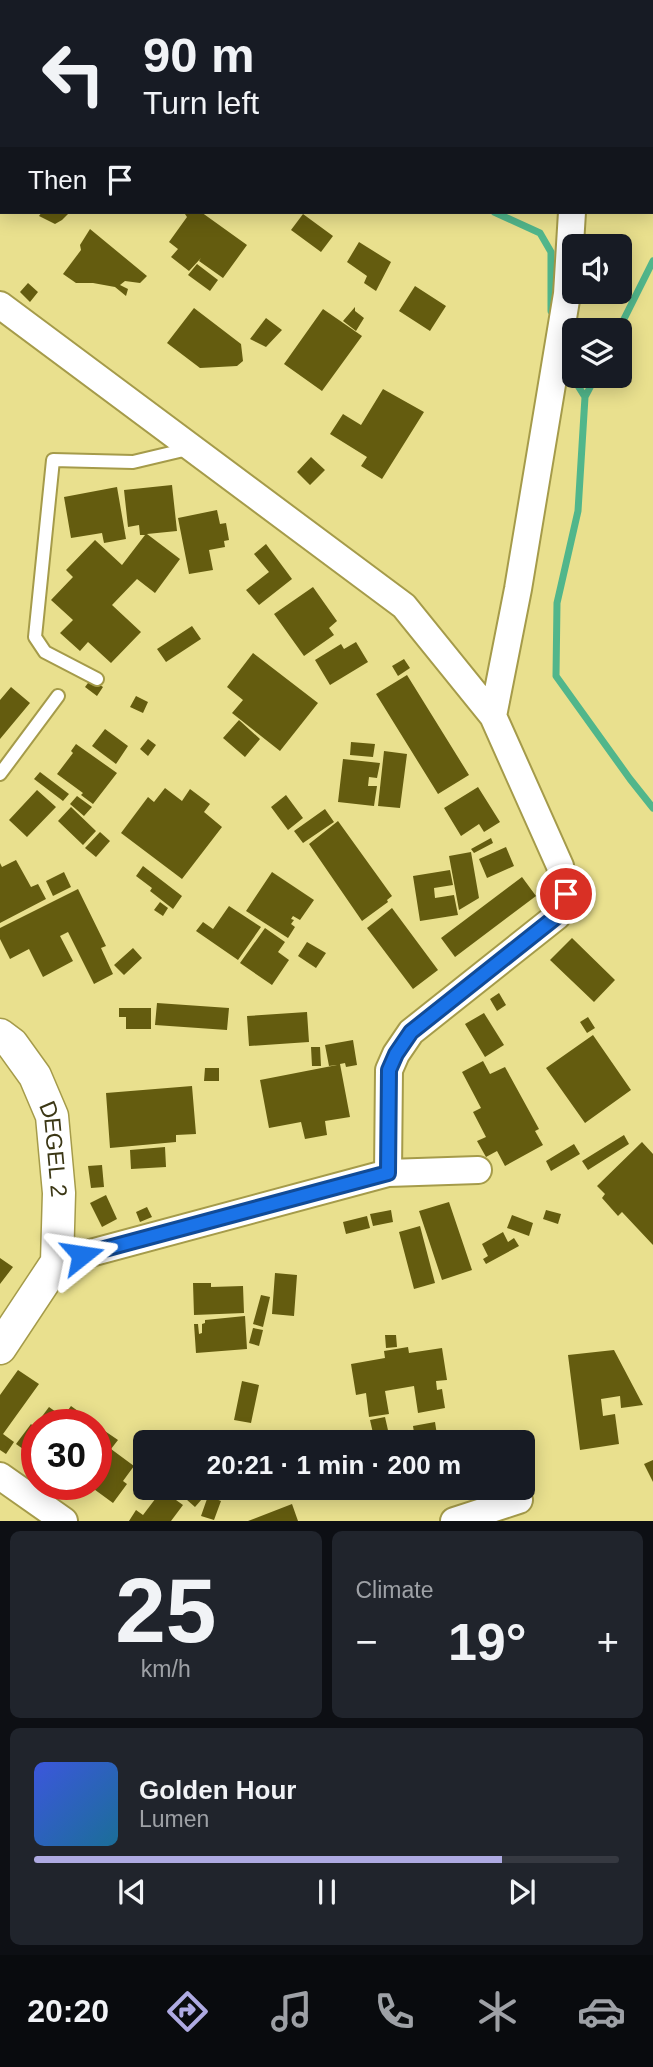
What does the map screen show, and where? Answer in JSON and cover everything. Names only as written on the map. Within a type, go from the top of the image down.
[{"type":"street","points":[[493,716],[567,294],[572,214]]},
{"type":"street","points":[[0,305],[404,606],[493,716],[560,866],[566,894],[557,916],[411,1032],[396,1054],[389,1070],[388,1173]]},
{"type":"street","name":"DEGEL 2","points":[[0,1035],[12,1044],[35,1076],[52,1116],[59,1193],[57,1262]]},
{"type":"street","points":[[0,1348],[57,1262],[388,1173],[478,1170]]},
{"type":"street","points":[[0,1476],[64,1521]]},
{"type":"street","points":[[454,1521],[519,1500]]},
{"type":"lane","points":[[97,679],[45,652],[35,637],[53,460],[133,462],[192,448]]},
{"type":"lane","points":[[0,774],[58,696]]},
{"type":"building","points":[[40,214],[68,214],[55,224],[39,216]]},
{"type":"building","points":[[185,214],[204,214],[247,245],[223,278],[199,261],[201,258],[189,271],[171,257],[178,249],[169,242],[187,217]]},
{"type":"building","points":[[303,214],[333,236],[321,252],[291,230]]},
{"type":"building","points":[[90,229],[147,276],[140,283],[125,281],[120,285],[128,289],[126,296],[115,287],[76,283],[63,274],[81,250],[80,245]]},
{"type":"building","points":[[359,242],[391,262],[376,291],[364,283],[367,276],[347,262]]},
{"type":"building","points":[[197,264],[218,280],[210,291],[188,275]]},
{"type":"building","points":[[28,283],[38,292],[30,302],[20,292]]},
{"type":"building","points":[[415,286],[446,306],[430,331],[399,311]]},
{"type":"building","points":[[355,307],[355,311],[364,318],[356,331],[343,321]]},
{"type":"building","points":[[194,308],[241,344],[243,361],[237,366],[200,368],[167,343]]},
{"type":"building","points":[[323,309],[362,336],[322,391],[284,364]]},
{"type":"building","points":[[266,318],[282,330],[266,347],[250,339]]},
{"type":"building","points":[[383,389],[424,412],[382,479],[361,466],[367,457],[330,434],[343,414],[361,425]]},
{"type":"building","points":[[311,457],[325,470],[310,485],[297,472]]},
{"type":"building","points":[[172,485],[177,531],[147,534],[180,559],[155,593],[137,579],[112,605],[141,632],[111,663],[88,642],[80,651],[60,633],[73,620],[51,600],[73,577],[66,570],[95,540],[122,565],[145,535],[140,535],[139,525],[128,527],[124,490]]},
{"type":"building","points":[[117,487],[126,539],[104,543],[102,533],[71,538],[64,497]]},
{"type":"building","points":[[217,510],[220,524],[226,523],[229,540],[224,541],[225,547],[209,550],[213,570],[189,574],[178,518]]},
{"type":"building","points":[[266,544],[292,579],[259,605],[246,590],[269,572],[254,554]]},
{"type":"building","points":[[313,587],[337,621],[329,628],[334,635],[304,656],[274,614]]},
{"type":"building","points":[[192,626],[201,639],[166,662],[157,649]]},
{"type":"building","points":[[356,642],[368,662],[330,685],[315,660],[341,644],[344,649]]},
{"type":"building","points":[[253,653],[318,703],[280,751],[232,713],[243,700],[227,687]]},
{"type":"building","points":[[404,659],[410,668],[398,676],[392,666]]},
{"type":"building","points":[[407,675],[469,775],[438,794],[376,694]]},
{"type":"building","points":[[91,679],[103,687],[97,696],[85,687]]},
{"type":"building","points":[[11,687],[30,703],[0,739],[0,700]]},
{"type":"building","points":[[136,696],[148,702],[143,713],[130,707]]},
{"type":"building","points":[[239,720],[260,739],[245,757],[223,738]]},
{"type":"building","points":[[105,729],[128,746],[116,764],[92,746]]},
{"type":"building","points":[[148,739],[156,745],[148,756],[140,749]]},
{"type":"building","points":[[351,742],[375,744],[373,757],[350,755]]},
{"type":"building","points":[[76,744],[117,773],[93,804],[57,774],[73,753],[71,751]]},
{"type":"building","points":[[384,751],[407,754],[400,808],[378,806]]},
{"type":"building","points":[[343,759],[380,763],[377,778],[369,777],[368,786],[377,786],[374,806],[338,802]]},
{"type":"building","points":[[40,772],[69,794],[63,801],[34,779]]},
{"type":"building","points":[[478,787],[500,822],[484,832],[479,824],[461,836],[444,808]]},
{"type":"building","points":[[165,788],[182,801],[190,789],[210,804],[204,812],[222,827],[182,879],[121,833],[148,797],[154,802]]},
{"type":"building","points":[[37,790],[56,807],[27,837],[9,820]]},
{"type":"building","points":[[286,795],[303,818],[288,830],[271,807]]},
{"type":"building","points":[[77,796],[92,807],[84,816],[70,804]]},
{"type":"building","points":[[71,807],[96,831],[83,845],[58,821]]},
{"type":"building","points":[[325,809],[334,822],[303,843],[294,831]]},
{"type":"building","points":[[338,821],[392,896],[362,921],[309,844]]},
{"type":"building","points":[[100,832],[110,841],[96,857],[85,848]]},
{"type":"building","points":[[491,838],[493,843],[474,853],[471,849]]},
{"type":"building","points":[[506,847],[514,866],[487,878],[479,859]]},
{"type":"building","points":[[471,852],[479,898],[459,910],[449,856]]},
{"type":"building","points":[[16,860],[31,887],[38,884],[46,899],[0,923],[0,863],[2,867]]},
{"type":"building","points":[[143,866],[182,896],[173,909],[136,876]]},
{"type":"building","points":[[450,870],[453,885],[434,888],[435,898],[454,895],[458,915],[420,921],[413,876]]},
{"type":"building","points":[[64,872],[71,887],[53,896],[46,881]]},
{"type":"building","points":[[272,872],[314,900],[300,920],[293,916],[291,924],[295,927],[288,938],[246,911]]},
{"type":"building","points":[[522,877],[536,896],[455,957],[441,938]]},
{"type":"building","points":[[78,889],[106,946],[101,948],[113,974],[94,984],[68,932],[60,936],[73,961],[43,977],[29,949],[10,959],[0,939],[0,928]]},
{"type":"building","points":[[160,902],[168,908],[163,916],[154,910]]},
{"type":"building","points":[[229,906],[261,927],[238,960],[196,931],[203,922],[213,929]]},
{"type":"building","points":[[392,908],[438,970],[413,989],[367,928]]},
{"type":"building","points":[[265,928],[285,942],[278,952],[289,960],[272,985],[240,963]]},
{"type":"building","points":[[572,938],[615,980],[594,1002],[550,960]]},
{"type":"building","points":[[307,942],[326,953],[316,968],[298,956]]},
{"type":"building","points":[[133,948],[142,958],[124,975],[114,965]]},
{"type":"building","points":[[499,993],[506,1005],[497,1011],[490,999]]},
{"type":"building","points":[[157,1003],[229,1008],[227,1030],[155,1025]]},
{"type":"building","points":[[119,1008],[151,1008],[151,1029],[126,1029],[126,1017],[119,1017]]},
{"type":"building","points":[[307,1012],[309,1042],[249,1046],[247,1016]]},
{"type":"building","points":[[484,1013],[504,1045],[485,1057],[465,1024]]},
{"type":"building","points":[[588,1017],[595,1028],[587,1033],[580,1022]]},
{"type":"building","points":[[593,1035],[631,1090],[585,1123],[546,1068]]},
{"type":"building","points":[[353,1040],[357,1065],[346,1067],[345,1063],[340,1064],[350,1117],[325,1121],[327,1135],[305,1139],[301,1122],[269,1128],[260,1080],[337,1065],[329,1066],[325,1045]]},
{"type":"building","points":[[311,1047],[320,1047],[321,1066],[312,1066]]},
{"type":"building","points":[[483,1061],[490,1074],[505,1067],[539,1129],[535,1131],[543,1145],[505,1166],[497,1151],[486,1157],[477,1141],[486,1137],[473,1112],[481,1108],[462,1072]]},
{"type":"building","points":[[205,1068],[219,1068],[219,1081],[204,1081]]},
{"type":"building","points":[[192,1086],[196,1134],[176,1135],[176,1142],[110,1148],[106,1093]]},
{"type":"building","points":[[624,1135],[629,1144],[588,1170],[582,1161]]},
{"type":"building","points":[[642,1142],[653,1154],[653,1245],[622,1212],[618,1216],[602,1198],[605,1194],[597,1186]]},
{"type":"building","points":[[574,1144],[580,1154],[551,1171],[546,1161]]},
{"type":"building","points":[[165,1147],[166,1167],[131,1169],[130,1150]]},
{"type":"building","points":[[102,1165],[104,1187],[91,1188],[88,1166]]},
{"type":"building","points":[[106,1195],[117,1219],[102,1227],[90,1203]]},
{"type":"building","points":[[449,1202],[472,1270],[442,1280],[419,1211]]},
{"type":"building","points":[[147,1207],[152,1217],[140,1222],[136,1212]]},
{"type":"building","points":[[391,1210],[393,1222],[373,1226],[370,1214]]},
{"type":"building","points":[[546,1210],[561,1214],[558,1224],[543,1219]]},
{"type":"building","points":[[512,1215],[533,1223],[529,1236],[507,1228]]},
{"type":"building","points":[[367,1216],[370,1228],[346,1234],[343,1222]]},
{"type":"building","points":[[420,1226],[435,1283],[414,1289],[399,1232]]},
{"type":"building","points":[[503,1232],[508,1242],[514,1238],[519,1246],[486,1264],[483,1259],[488,1256],[482,1244]]},
{"type":"building","points":[[0,1258],[13,1267],[0,1284]]},
{"type":"building","points":[[275,1273],[297,1275],[294,1316],[272,1314]]},
{"type":"building","points":[[193,1283],[211,1283],[211,1287],[243,1286],[244,1313],[194,1315]]},
{"type":"building","points":[[261,1295],[270,1297],[263,1327],[253,1324]]},
{"type":"building","points":[[245,1316],[247,1349],[196,1353],[194,1324],[198,1324],[199,1334],[202,1333],[205,1320]]},
{"type":"building","points":[[253,1328],[263,1330],[259,1346],[249,1343]]},
{"type":"building","points":[[385,1335],[396,1335],[397,1347],[386,1348]]},
{"type":"building","points":[[408,1347],[409,1353],[442,1348],[447,1380],[436,1381],[437,1390],[442,1389],[445,1408],[418,1413],[414,1386],[385,1391],[389,1414],[369,1417],[366,1393],[356,1395],[351,1364],[385,1358],[384,1351]]},
{"type":"building","points":[[614,1350],[643,1405],[621,1408],[620,1396],[601,1399],[603,1416],[615,1414],[619,1444],[580,1450],[568,1355]]},
{"type":"building","points":[[18,1370],[39,1384],[3,1434],[14,1442],[6,1454],[0,1450],[0,1395]]},
{"type":"building","points":[[242,1381],[259,1385],[251,1423],[234,1420]]},
{"type":"building","points":[[385,1417],[388,1430],[372,1430],[370,1420]]},
{"type":"building","points":[[435,1422],[436,1430],[414,1430],[413,1426]]},
{"type":"building","points":[[112,1436],[118,1440],[112,1448]]},
{"type":"building","points":[[112,1450],[133,1465],[123,1481],[127,1484],[113,1503],[109,1500],[112,1500]]},
{"type":"building","points":[[653,1460],[653,1482],[644,1464]]},
{"type":"building","points":[[154,1500],[176,1500],[183,1505],[171,1521],[129,1521],[136,1510],[143,1515]]},
{"type":"building","points":[[187,1500],[201,1500],[195,1507]]},
{"type":"building","points":[[207,1500],[221,1501],[214,1520],[201,1516]]},
{"type":"building","points":[[292,1504],[298,1521],[248,1521]]},
{"type":"waterway","points":[[498,214],[540,233],[551,252],[551,311]]},
{"type":"waterway","points":[[624,318],[653,261]]},
{"type":"waterway","points":[[579,388],[585,397]]},
{"type":"waterway","points":[[590,388],[585,397],[578,511],[557,603],[556,676],[653,808]]},
{"type":"route","points":[[82,1255],[388,1173],[389,1070],[396,1054],[411,1032],[557,916],[566,894]]}]
